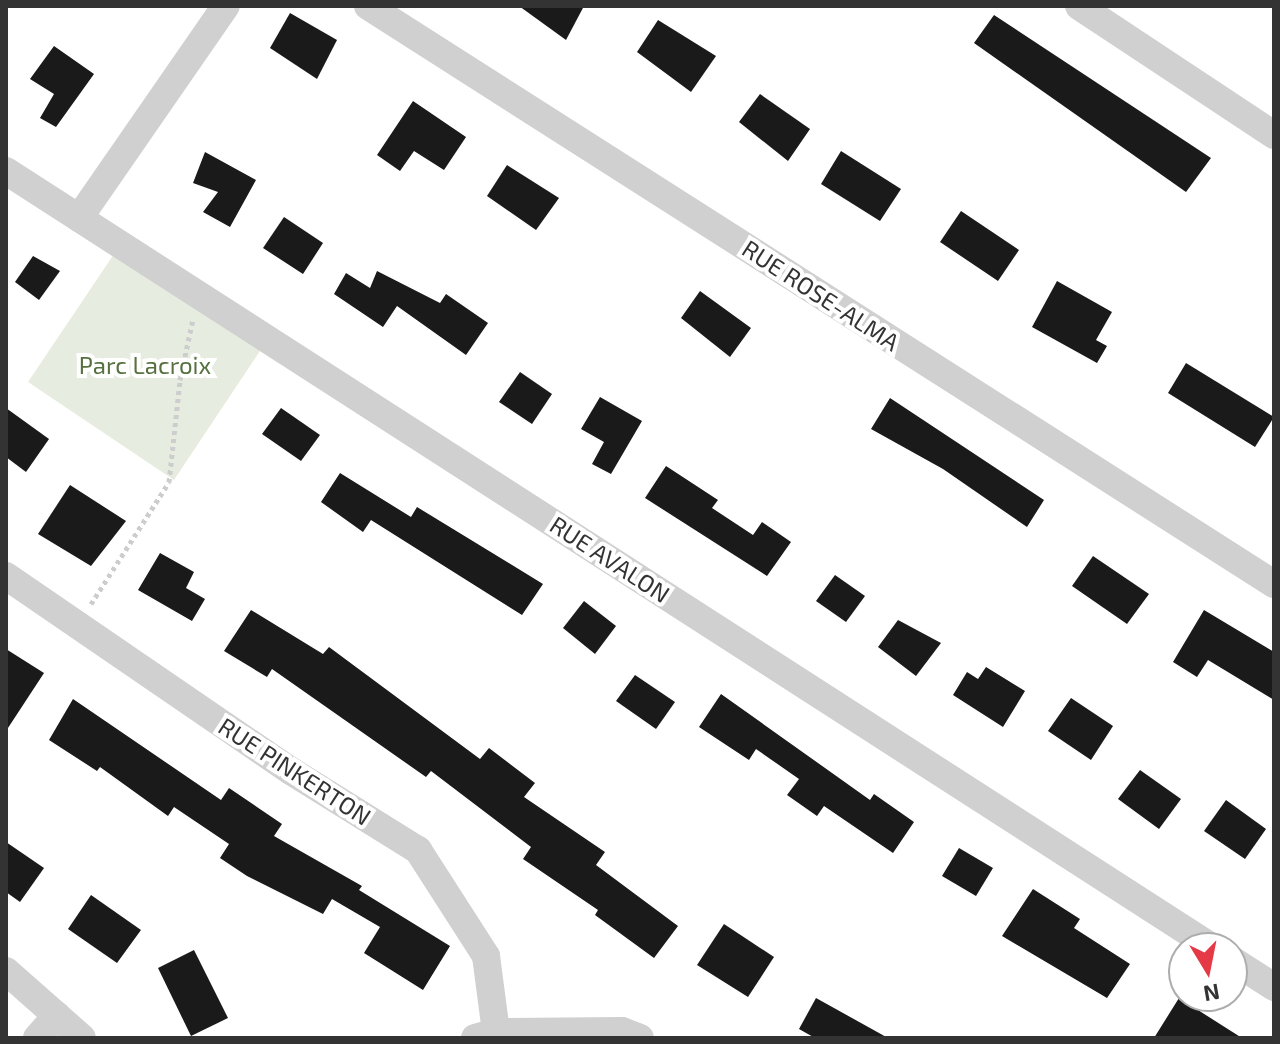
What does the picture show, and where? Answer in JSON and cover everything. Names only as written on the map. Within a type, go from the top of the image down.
[{"type":"street","points":[[79,218],[226,6]]},
{"type":"street","name":"RUE ROSE-ALMA","points":[[368,6],[1274,584]]},
{"type":"street","points":[[1079,6],[1274,135]]},
{"type":"street","name":"RUE AVALON","points":[[6,171],[1188,932]]},
{"type":"street","name":"RUE PINKERTON","points":[[6,576],[291,771],[418,850],[486,956],[486,1035]]},
{"type":"street","points":[[1248,970],[1274,987]]},
{"type":"street","points":[[6,971],[82,1038]]},
{"type":"street","points":[[37,1038],[57,1015]]},
{"type":"street","points":[[486,1035],[622,1031],[640,1038]]},
{"type":"path","points":[[78,623],[169,482],[180,380],[199,295]]},
{"type":"green space","name":"Parc Lacroix","points":[[116,251],[262,348],[174,480],[28,382]]},
{"type":"building","points":[[519,6],[584,6],[566,40]]},
{"type":"building","points":[[290,13],[337,40],[317,79],[270,48]]},
{"type":"building","points":[[994,15],[1211,158],[1186,192],[974,43]]},
{"type":"building","points":[[658,20],[716,56],[691,92],[637,52]]},
{"type":"building","points":[[54,46],[94,74],[56,127],[40,118],[54,94],[30,79]]},
{"type":"building","points":[[760,94],[810,129],[788,161],[739,122]]},
{"type":"building","points":[[413,101],[466,137],[444,170],[414,151],[400,171],[377,155]]},
{"type":"building","points":[[841,151],[901,189],[880,221],[821,184]]},
{"type":"building","points":[[205,152],[256,180],[230,227],[203,212],[218,192],[193,183]]},
{"type":"building","points":[[507,165],[559,198],[536,230],[487,196]]},
{"type":"building","points":[[961,211],[1019,250],[998,281],[940,242]]},
{"type":"building","points":[[284,217],[323,243],[303,274],[263,248]]},
{"type":"building","points":[[33,256],[60,271],[39,300],[15,282]]},
{"type":"building","points":[[377,271],[440,303],[446,294],[488,323],[466,355],[397,306],[383,327],[334,294],[346,273],[370,288]]},
{"type":"building","points":[[1057,281],[1112,312],[1096,340],[1107,346],[1097,363],[1032,327]]},
{"type":"building","points":[[700,291],[751,328],[730,357],[681,318]]},
{"type":"building","points":[[1186,363],[1274,417],[1255,447],[1168,393]]},
{"type":"building","points":[[520,372],[552,394],[532,424],[499,402]]},
{"type":"building","points":[[600,397],[642,421],[611,474],[592,464],[604,442],[581,429]]},
{"type":"building","points":[[890,398],[1044,500],[1027,527],[943,469],[871,429]]},
{"type":"building","points":[[6,408],[49,439],[26,472],[6,457]]},
{"type":"building","points":[[281,408],[320,435],[301,461],[262,434]]},
{"type":"building","points":[[666,466],[718,500],[712,508],[753,535],[762,522],[791,542],[767,576],[645,498]]},
{"type":"building","points":[[340,473],[411,517],[417,507],[543,584],[522,615],[371,520],[363,532],[321,502]]},
{"type":"building","points":[[70,485],[126,521],[91,566],[38,534]]},
{"type":"building","points":[[160,553],[194,572],[186,588],[205,599],[192,621],[138,590]]},
{"type":"building","points":[[1093,556],[1149,594],[1127,624],[1072,586]]},
{"type":"building","points":[[835,575],[865,596],[846,622],[816,601]]},
{"type":"building","points":[[584,601],[616,626],[595,654],[563,628]]},
{"type":"building","points":[[251,610],[323,654],[329,647],[480,759],[489,748],[535,783],[524,797],[605,852],[596,865],[678,926],[654,958],[595,915],[598,910],[523,859],[531,847],[431,771],[426,777],[272,669],[267,677],[224,651]]},
{"type":"building","points":[[1204,610],[1274,652],[1274,700],[1208,660],[1197,677],[1173,662]]},
{"type":"building","points":[[898,620],[941,643],[916,676],[878,647]]},
{"type":"building","points":[[6,649],[44,673],[6,731]]},
{"type":"building","points":[[986,667],[1025,691],[1003,727],[953,695],[967,672],[978,679]]},
{"type":"building","points":[[635,675],[675,702],[656,729],[616,701]]},
{"type":"building","points":[[721,694],[870,800],[874,794],[914,822],[893,853],[824,806],[817,816],[787,795],[799,779],[756,749],[749,760],[699,727]]},
{"type":"building","points":[[1071,698],[1113,726],[1091,760],[1048,731]]},
{"type":"building","points":[[73,699],[221,800],[229,788],[282,824],[274,836],[362,886],[359,890],[450,946],[423,990],[364,953],[380,927],[332,899],[323,914],[247,876],[220,858],[229,844],[174,807],[168,816],[100,767],[97,771],[49,740]]},
{"type":"building","points":[[1140,770],[1181,799],[1159,829],[1118,799]]},
{"type":"building","points":[[1226,800],[1266,829],[1245,859],[1204,831]]},
{"type":"building","points":[[6,842],[44,868],[20,902],[6,892]]},
{"type":"building","points":[[959,848],[993,868],[976,896],[942,876]]},
{"type":"building","points":[[1033,889],[1080,919],[1074,928],[1130,964],[1107,998],[1002,936]]},
{"type":"building","points":[[91,895],[141,930],[117,963],[68,929]]},
{"type":"building","points":[[724,924],[774,957],[748,997],[697,965]]},
{"type":"building","points":[[194,950],[228,1018],[191,1036],[158,968]]},
{"type":"building","points":[[816,998],[888,1038],[815,1038],[799,1029]]},
{"type":"building","points":[[1170,1012],[1201,1012],[1242,1038],[1154,1038]]}]
